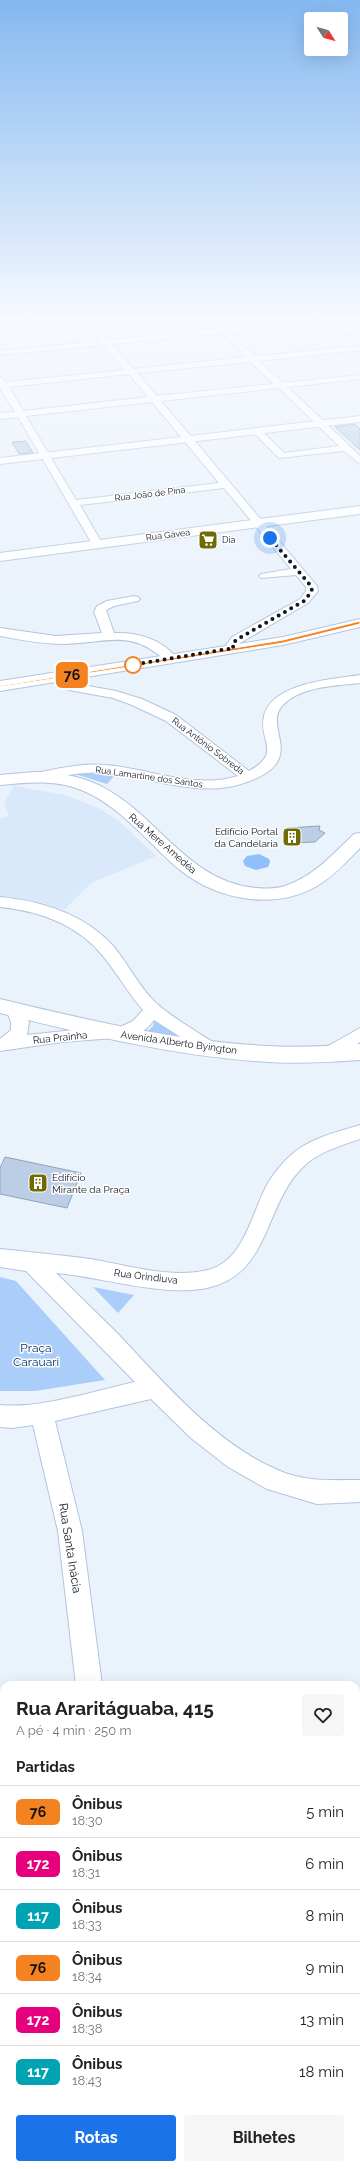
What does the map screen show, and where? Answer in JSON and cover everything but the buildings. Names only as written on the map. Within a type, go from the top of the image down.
[{"type":"street","points":[[24,420],[98,544]]},
{"type":"street","points":[[172,420],[257,524],[311,586],[312,591],[304,601],[236,640],[232,645],[234,648]]},
{"type":"street","points":[[318,420],[360,461]]},
{"type":"street","points":[[0,461],[348,420]]},
{"type":"street","points":[[257,431],[282,456],[347,448]]},
{"type":"street","name":"Rua João de Pina","points":[[75,503],[225,485]]},
{"type":"street","name":"Rua Gávea","points":[[0,557],[360,510]]},
{"type":"street","points":[[265,576],[298,571]]},
{"type":"street","points":[[109,636],[100,612],[101,608],[111,603],[134,599]]},
{"type":"street","points":[[0,686],[283,641],[360,623]]},
{"type":"street","points":[[0,632],[37,639],[64,640],[128,636],[149,641],[157,645],[171,659]]},
{"type":"street","name":"Rua Antônio Sobreda","points":[[55,677],[73,687],[116,695],[137,702],[171,718],[187,728],[248,777]]},
{"type":"street","name":"Rua Lamartine dos Santos","points":[[40,776],[88,768],[106,769],[178,782],[209,785],[232,782],[248,777],[261,770],[271,761],[275,753],[270,718],[272,710],[279,702],[292,694],[307,688],[360,679]]},
{"type":"street","name":"Rua Mere Amedéa","points":[[0,780],[40,776],[85,785],[102,793],[125,810],[189,868],[224,887],[246,893],[282,893],[310,882],[360,838]]},
{"type":"street","points":[[0,902],[46,911],[60,916],[83,929],[108,951],[133,986],[153,1009],[210,1048]]},
{"type":"street","name":"Rua Prainha","points":[[4,1044],[20,1032],[20,1022],[7,1008]]},
{"type":"street","name":"Avenida Alberto Byington","points":[[7,1008],[116,1033],[210,1048],[282,1055],[327,1055],[360,1052]]},
{"type":"street","name":"Rua Prainha","points":[[4,1044],[134,1030],[140,1026],[153,1009]]},
{"type":"street","points":[[327,1055],[360,1034]]},
{"type":"street","name":"Rua Orindiuva","points":[[30,1262],[87,1268],[173,1281],[207,1279],[223,1274],[240,1260],[255,1239],[274,1190],[291,1166],[322,1145],[360,1132]]},
{"type":"street","points":[[0,1258],[30,1262],[64,1294],[191,1425],[237,1460],[283,1485],[314,1493],[346,1494],[360,1491]]},
{"type":"street","points":[[64,1294],[71,1279],[87,1268]]},
{"type":"street","points":[[4,1421],[154,1388]]},
{"type":"street","name":"Rua Santa Inácia","points":[[42,1413],[70,1531],[89,1681]]},
{"type":"shaded area","points":[[14,786],[65,795],[98,808],[119,821],[156,856],[91,883],[64,910],[43,903],[0,896],[0,818],[9,816],[4,803]]},
{"type":"shaded area","points":[[259,854],[269,859],[270,862],[268,867],[256,870],[245,866],[243,861],[247,856]]},
{"type":"green space","points":[[88,771],[115,775],[107,784],[75,774]]},
{"type":"green space","points":[[155,1017],[177,1036],[146,1033],[153,1026]]},
{"type":"green space","name":"Praça Carauari","points":[[0,1277],[16,1281],[105,1380],[35,1391],[0,1391]]},
{"type":"green space","points":[[93,1287],[134,1295],[118,1313]]},
{"type":"bus line","name":"76","points":[[0,686],[283,641],[321,634],[360,623]]},
{"type":"place","name":"Dia","points":[[208,540]]},
{"type":"place","name":"Edifício Portal da Candelaria","points":[[292,837]]},
{"type":"place","name":"Edifício Mirante da Praça","points":[[38,1183]]},
{"type":"route","points":[[133,665],[131,665],[234,648],[232,642],[304,601],[312,591],[311,586],[270,538]]}]
